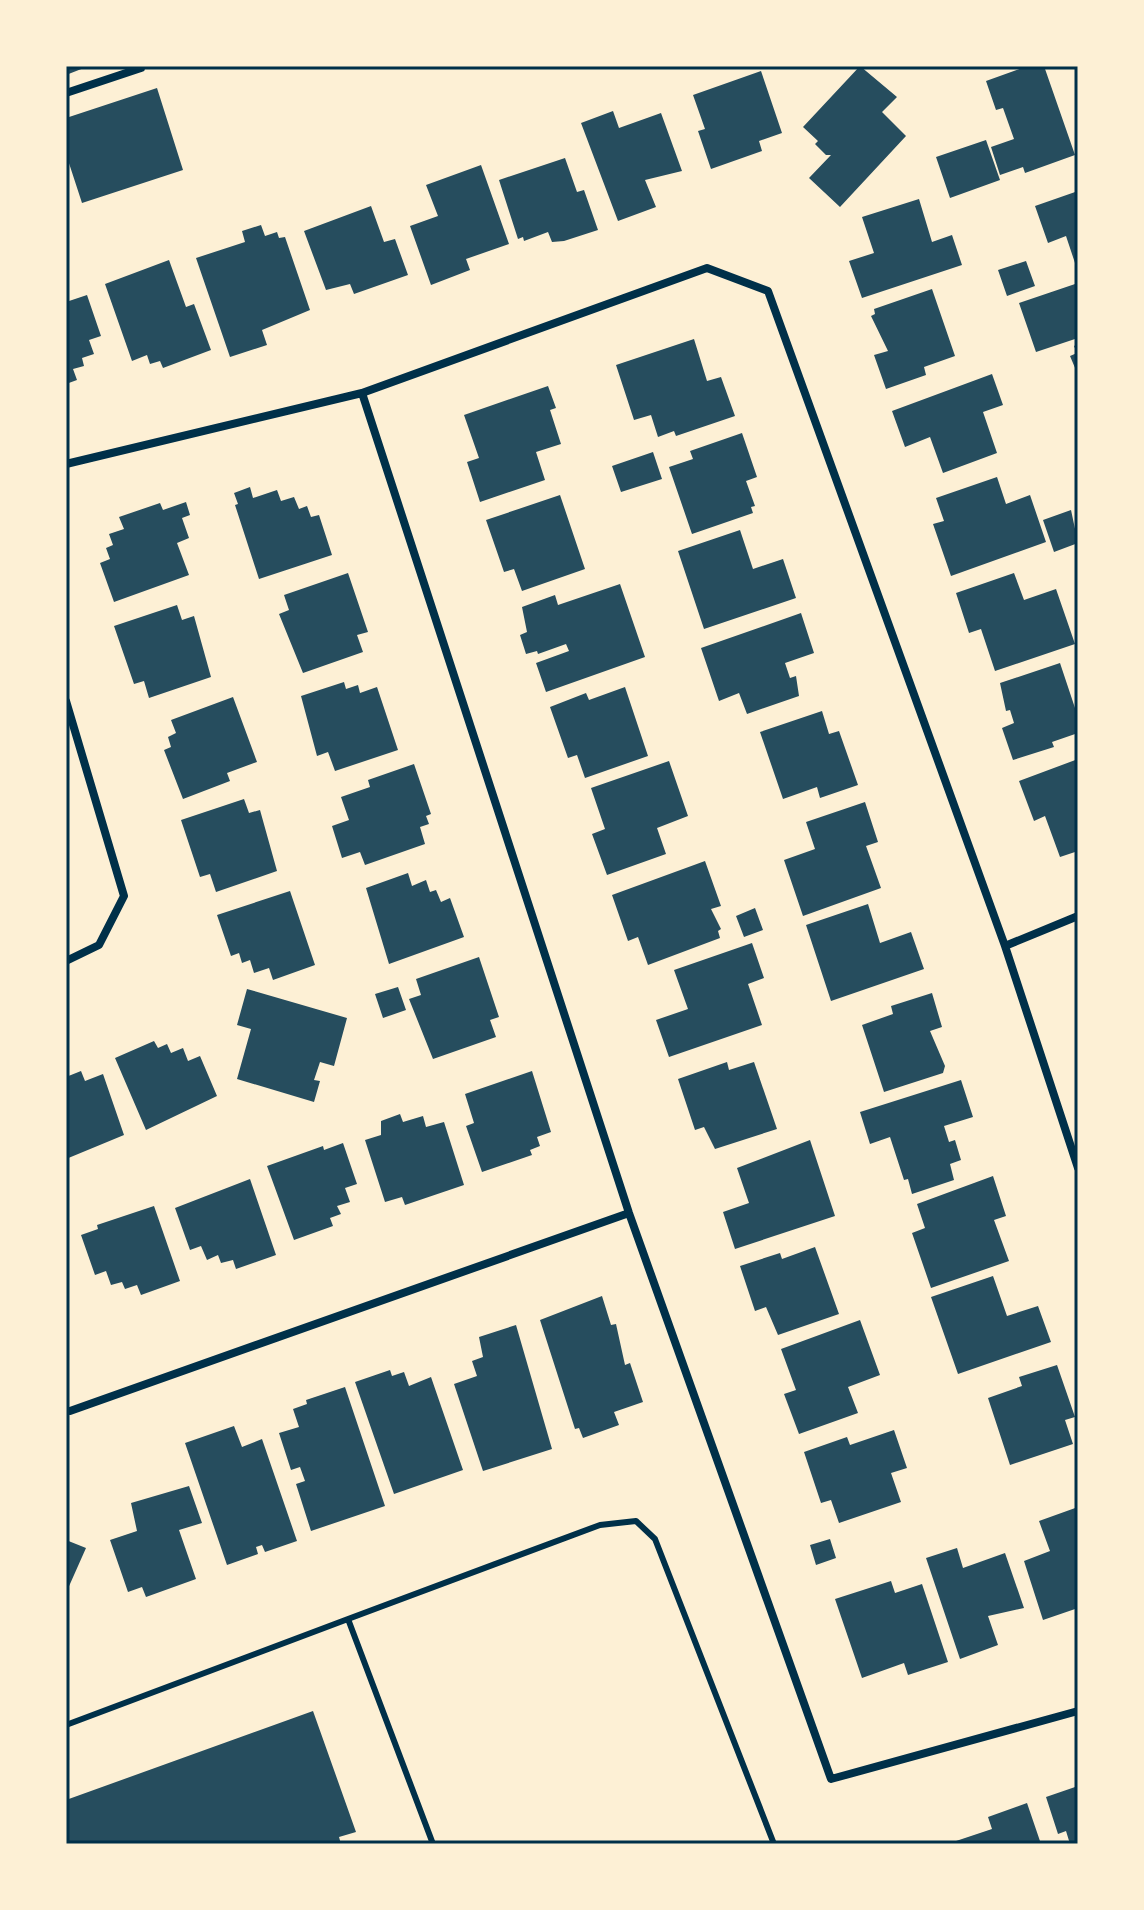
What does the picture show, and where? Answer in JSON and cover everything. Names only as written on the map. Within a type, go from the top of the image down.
[{"type":"street","points":[[66,93],[141,68]]},
{"type":"street","points":[[66,464],[362,393],[707,268],[768,291],[1005,946],[1078,1168]]},
{"type":"street","points":[[362,393],[629,1213],[831,1779],[1078,1711]]},
{"type":"street","points":[[66,701],[124,896],[99,945],[66,961]]},
{"type":"street","points":[[1005,946],[1078,916]]},
{"type":"street","points":[[70,1411],[629,1213]]},
{"type":"lane","points":[[66,1725],[600,1525],[636,1521],[655,1539],[774,1844]]},
{"type":"lane","points":[[348,1619],[433,1844]]},
{"type":"building","points":[[66,66],[89,66],[66,75]]},
{"type":"building","points":[[860,66],[897,97],[882,112],[906,136],[840,207],[809,178],[831,155],[826,155],[815,144],[818,141],[803,127]]},
{"type":"building","points":[[1028,66],[1044,66],[1075,155],[1025,173],[1023,167],[1000,175],[991,147],[1014,139],[1003,108],[996,110],[986,81]]},
{"type":"building","points":[[761,71],[782,133],[759,141],[762,151],[711,169],[698,131],[705,129],[693,95]]},
{"type":"building","points":[[157,88],[183,170],[82,203],[66,154],[66,118]]},
{"type":"building","points":[[613,111],[619,128],[661,113],[682,171],[645,180],[656,207],[618,221],[581,123]]},
{"type":"building","points":[[986,140],[1000,180],[950,198],[936,157]]},
{"type":"building","points":[[565,158],[577,192],[584,190],[598,230],[564,241],[552,242],[548,232],[524,241],[523,237],[518,239],[499,180]]},
{"type":"building","points":[[481,165],[509,244],[466,259],[470,270],[431,285],[410,226],[438,216],[426,185]]},
{"type":"building","points":[[1078,191],[1077,269],[1066,236],[1048,243],[1035,206]]},
{"type":"building","points":[[919,199],[932,242],[952,235],[962,265],[862,298],[849,261],[874,253],[862,217]]},
{"type":"building","points":[[371,206],[384,242],[395,239],[408,275],[354,294],[350,284],[326,290],[304,231]]},
{"type":"building","points":[[261,225],[265,236],[277,232],[279,238],[285,237],[310,310],[262,330],[267,345],[230,357],[196,258],[245,242],[242,231]]},
{"type":"building","points":[[169,260],[186,307],[194,304],[211,350],[163,368],[160,361],[150,364],[147,355],[132,361],[105,284]]},
{"type":"building","points":[[1026,261],[1035,286],[1007,296],[998,270]]},
{"type":"building","points":[[1078,283],[1078,338],[1036,352],[1019,303]]},
{"type":"building","points":[[932,289],[955,356],[924,367],[926,375],[886,389],[874,355],[888,351],[871,316],[875,314],[874,309]]},
{"type":"building","points":[[87,295],[101,336],[89,340],[94,354],[82,358],[84,366],[73,369],[77,380],[66,384],[66,302]]},
{"type":"building","points":[[694,339],[707,381],[721,377],[735,416],[676,436],[674,431],[658,437],[651,415],[634,420],[616,365]]},
{"type":"building","points":[[1078,344],[1078,375],[1070,356],[1077,353],[1074,346]]},
{"type":"building","points":[[992,374],[1003,405],[983,412],[997,453],[943,473],[930,437],[905,447],[892,411]]},
{"type":"building","points":[[548,386],[556,408],[550,410],[561,444],[536,452],[545,480],[480,502],[467,462],[479,458],[464,415]]},
{"type":"building","points":[[742,433],[757,477],[746,481],[755,506],[751,507],[753,513],[692,534],[669,467],[693,459],[690,451]]},
{"type":"building","points":[[653,452],[662,479],[621,492],[612,466]]},
{"type":"building","points":[[997,477],[1006,504],[1030,495],[1046,542],[951,576],[933,524],[944,521],[936,498]]},
{"type":"building","points":[[250,487],[253,498],[277,490],[281,501],[294,497],[299,509],[307,506],[311,517],[319,515],[332,555],[259,579],[235,505],[238,504],[234,493]]},
{"type":"building","points":[[560,495],[585,569],[522,591],[514,569],[504,572],[486,520]]},
{"type":"building","points":[[186,502],[190,515],[182,518],[189,538],[177,543],[189,575],[114,602],[100,563],[110,559],[106,548],[113,545],[109,534],[124,529],[119,517],[160,503],[163,510]]},
{"type":"building","points":[[1071,510],[1078,543],[1054,552],[1043,520]]},
{"type":"building","points":[[740,530],[753,569],[783,559],[796,598],[704,629],[678,551]]},
{"type":"building","points":[[348,573],[368,632],[357,635],[363,652],[303,673],[279,614],[289,610],[284,595]]},
{"type":"building","points":[[1014,573],[1024,600],[1056,589],[1075,644],[995,671],[981,629],[969,633],[956,593]]},
{"type":"building","points":[[620,584],[645,657],[546,692],[536,663],[569,651],[566,644],[538,654],[537,651],[526,654],[520,635],[527,632],[522,607],[555,595],[558,605]]},
{"type":"building","points":[[177,605],[182,620],[194,616],[211,677],[149,698],[144,681],[134,684],[114,626]]},
{"type":"building","points":[[801,613],[814,653],[785,663],[790,678],[796,676],[799,696],[747,714],[739,693],[719,701],[701,648]]},
{"type":"building","points":[[1060,663],[1078,717],[1078,733],[1052,742],[1054,747],[1013,760],[1002,728],[1014,723],[1010,710],[1006,711],[1000,683]]},
{"type":"building","points":[[344,682],[346,689],[358,685],[360,693],[377,687],[398,750],[335,771],[328,752],[317,756],[301,696]]},
{"type":"building","points":[[625,687],[648,756],[585,778],[577,755],[568,758],[550,707],[586,693],[589,700]]},
{"type":"building","points":[[233,697],[257,762],[227,773],[230,781],[183,799],[164,750],[171,747],[168,737],[176,733],[171,720]]},
{"type":"building","points":[[822,711],[829,734],[839,731],[858,785],[820,798],[817,787],[783,799],[760,732]]},
{"type":"building","points":[[1078,759],[1078,851],[1060,857],[1045,816],[1034,821],[1019,781]]},
{"type":"building","points":[[669,761],[688,816],[657,828],[666,854],[607,875],[592,834],[605,829],[591,788]]},
{"type":"building","points":[[414,764],[431,814],[426,816],[429,824],[420,827],[425,844],[365,865],[360,852],[342,858],[332,826],[349,820],[341,797],[370,787],[368,780]]},
{"type":"building","points":[[244,799],[249,813],[260,810],[277,871],[216,892],[210,874],[200,877],[181,820]]},
{"type":"building","points":[[865,802],[878,842],[866,846],[881,888],[803,916],[784,860],[815,849],[806,822]]},
{"type":"building","points":[[705,861],[721,906],[711,909],[721,929],[718,931],[720,938],[648,965],[638,937],[628,941],[612,895]]},
{"type":"building","points":[[408,873],[412,886],[426,880],[430,892],[436,890],[441,902],[450,898],[464,937],[389,964],[366,888]]},
{"type":"building","points":[[290,891],[315,965],[273,980],[269,968],[254,973],[250,960],[242,963],[239,953],[231,956],[217,915]]},
{"type":"building","points":[[868,904],[880,943],[911,932],[924,969],[831,1001],[806,925]]},
{"type":"building","points":[[755,908],[763,930],[744,937],[736,916]]},
{"type":"building","points":[[752,943],[764,978],[748,984],[762,1025],[669,1057],[656,1020],[688,1009],[674,970]]},
{"type":"building","points":[[479,957],[499,1017],[490,1020],[496,1037],[433,1059],[409,999],[421,995],[416,979]]},
{"type":"building","points":[[398,987],[406,1010],[383,1018],[375,994]]},
{"type":"building","points":[[247,989],[347,1018],[334,1066],[320,1062],[314,1080],[320,1081],[314,1102],[237,1079],[251,1029],[237,1025]]},
{"type":"building","points":[[932,993],[942,1027],[930,1031],[945,1066],[943,1073],[884,1092],[862,1025],[893,1014],[891,1006]]},
{"type":"building","points":[[154,1041],[158,1048],[167,1044],[171,1053],[183,1048],[188,1061],[200,1056],[217,1096],[146,1130],[115,1058]]},
{"type":"building","points":[[727,1062],[729,1070],[754,1062],[777,1129],[715,1149],[704,1127],[695,1130],[678,1079]]},
{"type":"building","points":[[81,1071],[85,1081],[103,1074],[124,1135],[66,1159],[66,1077]]},
{"type":"building","points":[[532,1071],[551,1132],[537,1137],[540,1146],[530,1150],[532,1155],[482,1172],[466,1126],[474,1123],[465,1094]]},
{"type":"building","points":[[961,1080],[973,1117],[944,1126],[949,1142],[955,1140],[961,1160],[950,1164],[954,1180],[912,1194],[908,1179],[904,1180],[890,1137],[870,1144],[860,1112]]},
{"type":"building","points":[[400,1114],[403,1122],[423,1116],[426,1127],[444,1122],[464,1185],[405,1205],[402,1197],[385,1202],[365,1140],[381,1135],[381,1121]]},
{"type":"building","points":[[810,1140],[835,1216],[735,1249],[723,1212],[749,1203],[737,1168]]},
{"type":"building","points":[[343,1143],[357,1184],[345,1188],[350,1202],[337,1206],[341,1214],[330,1218],[333,1226],[294,1240],[267,1166],[323,1146],[324,1150]]},
{"type":"building","points":[[993,1176],[1006,1216],[994,1220],[1009,1261],[931,1288],[912,1233],[925,1228],[917,1204]]},
{"type":"building","points":[[250,1179],[276,1255],[236,1269],[233,1260],[221,1263],[218,1255],[207,1260],[201,1246],[190,1250],[175,1208]]},
{"type":"building","points":[[154,1206],[180,1281],[141,1295],[137,1285],[125,1289],[122,1282],[111,1285],[106,1271],[95,1275],[81,1235],[98,1229],[97,1225]]},
{"type":"building","points":[[815,1247],[839,1314],[778,1335],[766,1307],[755,1311],[740,1266],[780,1253],[782,1259]]},
{"type":"building","points":[[993,1276],[1007,1316],[1038,1306],[1051,1342],[958,1374],[931,1297]]},
{"type":"building","points":[[602,1296],[611,1325],[616,1324],[625,1365],[630,1363],[643,1402],[614,1412],[619,1425],[583,1438],[579,1428],[575,1429],[540,1320]]},
{"type":"building","points":[[860,1320],[880,1375],[848,1387],[858,1413],[799,1434],[784,1394],[796,1390],[781,1349]]},
{"type":"building","points":[[516,1325],[552,1449],[483,1471],[454,1384],[477,1376],[472,1361],[483,1357],[479,1337]]},
{"type":"building","points":[[1057,1365],[1075,1417],[1065,1420],[1073,1444],[1010,1465],[988,1398],[1022,1386],[1019,1377]]},
{"type":"building","points":[[390,1370],[392,1376],[404,1372],[409,1386],[431,1377],[463,1470],[394,1494],[355,1382]]},
{"type":"building","points":[[345,1387],[385,1506],[311,1531],[296,1484],[305,1481],[300,1467],[291,1470],[279,1433],[299,1427],[293,1409],[307,1404],[306,1400]]},
{"type":"building","points":[[234,1426],[242,1447],[262,1439],[297,1541],[265,1552],[262,1545],[256,1547],[258,1554],[227,1565],[185,1443]]},
{"type":"building","points":[[894,1430],[907,1468],[891,1473],[901,1502],[839,1523],[831,1500],[821,1503],[804,1452],[847,1437],[850,1445]]},
{"type":"building","points":[[189,1486],[202,1523],[179,1530],[196,1579],[146,1597],[142,1587],[128,1592],[110,1540],[137,1531],[131,1503]]},
{"type":"building","points":[[1078,1507],[1078,1608],[1043,1620],[1024,1561],[1050,1551],[1039,1521]]},
{"type":"building","points":[[830,1539],[836,1558],[816,1565],[810,1545]]},
{"type":"building","points":[[66,1540],[86,1548],[66,1593]]},
{"type":"building","points":[[957,1548],[963,1568],[1005,1553],[1024,1608],[988,1616],[998,1645],[960,1659],[926,1558]]},
{"type":"building","points":[[891,1581],[895,1593],[922,1584],[948,1662],[908,1675],[904,1663],[862,1678],[835,1599]]},
{"type":"building","points":[[313,1711],[356,1832],[339,1837],[341,1844],[66,1844],[66,1800]]},
{"type":"building","points":[[1078,1786],[1078,1844],[1070,1844],[1066,1831],[1058,1834],[1046,1797]]},
{"type":"building","points":[[1027,1803],[1041,1844],[947,1844],[992,1829],[988,1817]]}]
